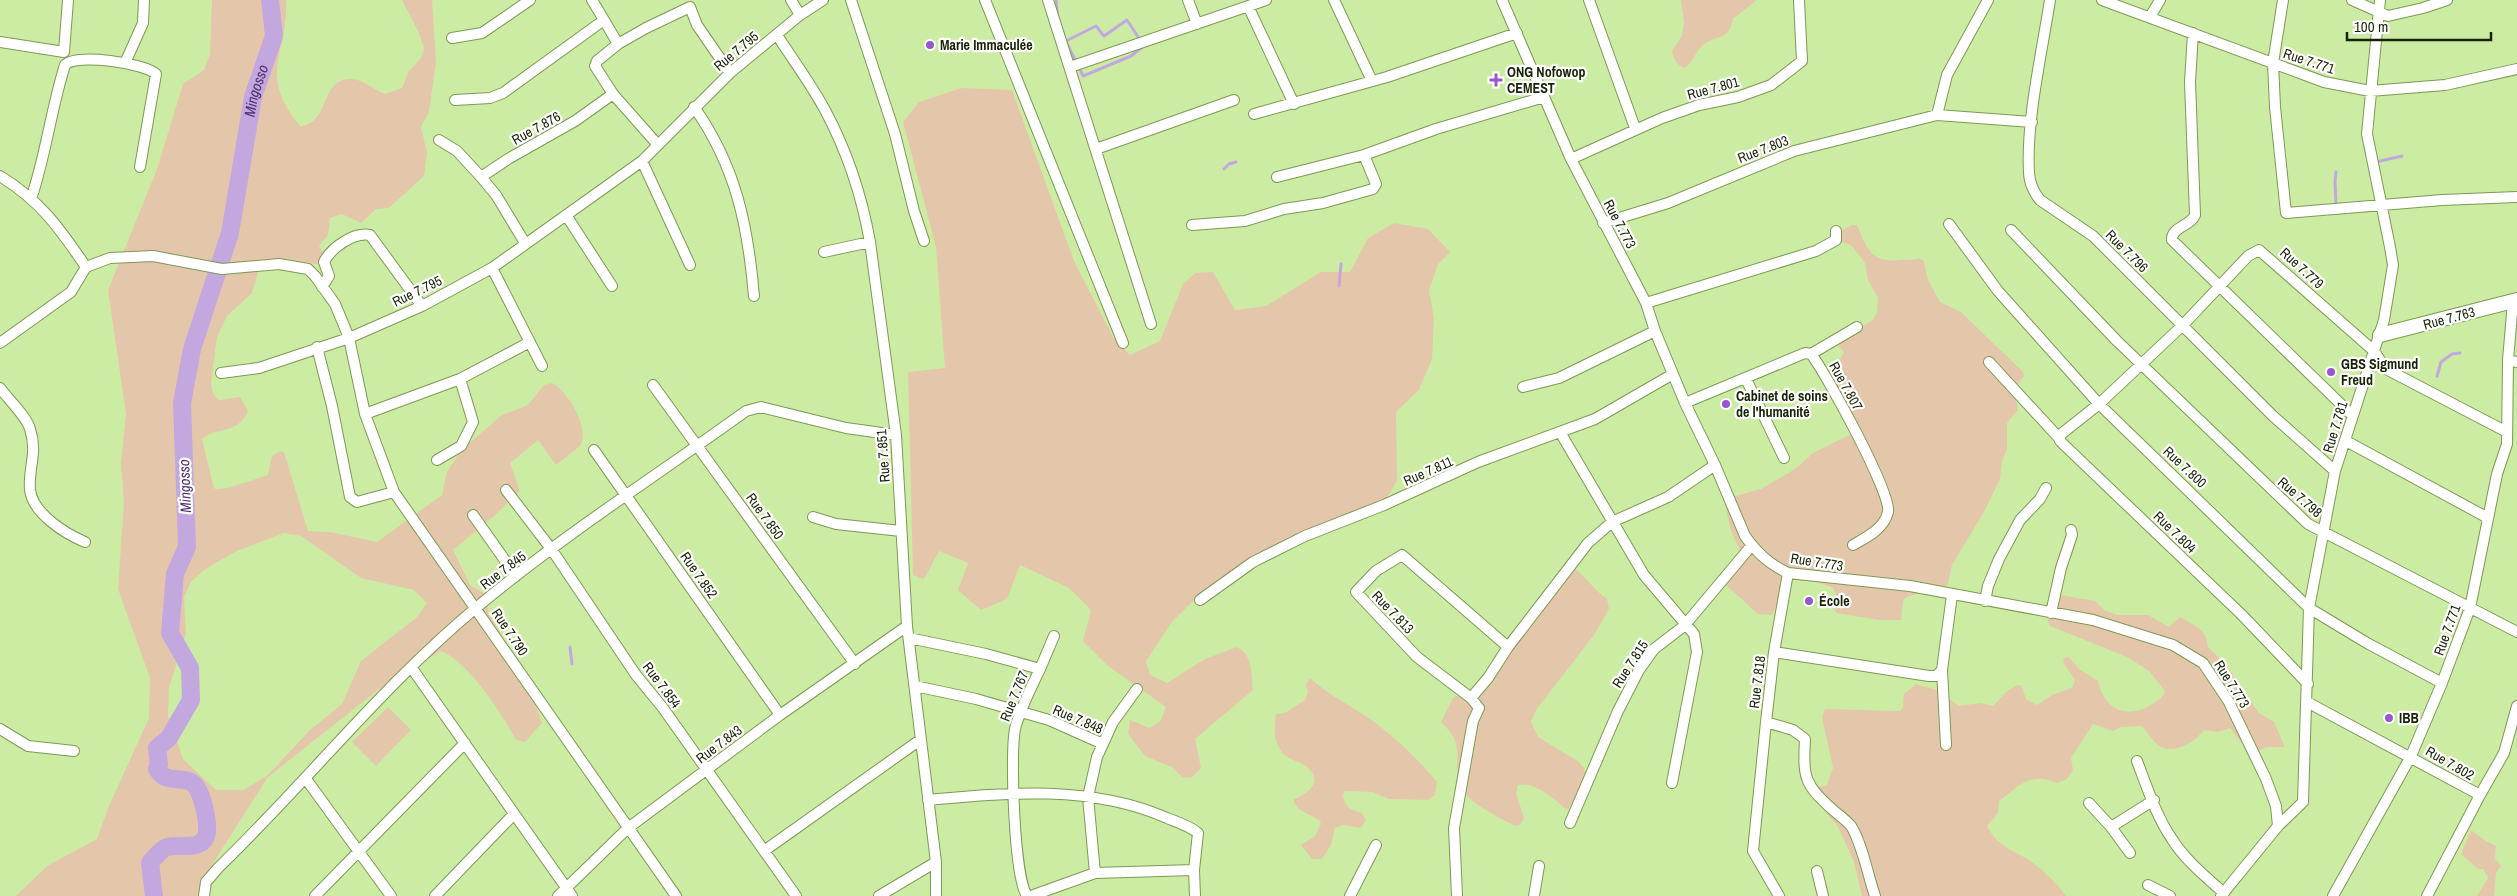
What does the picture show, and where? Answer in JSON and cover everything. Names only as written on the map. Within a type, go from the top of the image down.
[{"type":"street","points":[[0,42],[64,52],[68,0]]},
{"type":"street","points":[[125,63],[143,23],[144,0]]},
{"type":"street","points":[[452,38],[482,33],[530,0]]},
{"type":"street","points":[[592,0],[618,44]]},
{"type":"street","points":[[791,0],[800,15]]},
{"type":"street","name":"Rue 7.795","points":[[221,373],[259,368],[317,347],[349,338],[422,306],[492,268],[642,161],[730,73],[800,15],[823,0]]},
{"type":"street","points":[[851,0],[895,134],[914,211],[924,241]]},
{"type":"street","points":[[985,0],[1123,343]]},
{"type":"street","points":[[1048,0],[1151,324]]},
{"type":"street","points":[[1188,0],[1197,24]]},
{"type":"street","points":[[1070,66],[1266,0]]},
{"type":"street","points":[[1334,0],[1372,81]]},
{"type":"street","name":"Rue 7.773","points":[[1502,0],[1571,158],[1646,303],[1655,331],[1685,403],[1715,465],[1744,536],[1752,546],[1770,564],[1788,573],[1910,586],[2093,620],[2150,636],[2173,645],[2203,663],[2229,702],[2266,779],[2276,806],[2278,826]]},
{"type":"street","points":[[1589,0],[1635,128]]},
{"type":"street","name":"Rue 7.801","points":[[1571,158],[1635,128],[1699,105],[1738,97],[1771,85],[1802,61],[1799,0]]},
{"type":"street","points":[[1937,116],[1947,75],[1988,0]]},
{"type":"street","name":"Rue 7.796","points":[[2050,0],[2032,122],[2028,174],[2037,196],[2093,236],[2273,416],[2335,471]]},
{"type":"street","name":"Rue 7.771","points":[[2102,0],[2324,82],[2370,91],[2445,85],[2517,70]]},
{"type":"street","points":[[2150,17],[2160,0]]},
{"type":"street","points":[[2283,0],[2273,63],[2274,107],[2286,213],[2442,200],[2517,197]]},
{"type":"street","points":[[2352,0],[2380,5],[2388,16],[2447,0]]},
{"type":"street","points":[[658,145],[613,94],[595,66],[597,61],[618,44],[690,4],[697,25],[730,73]]},
{"type":"street","name":"Rue 7.781","points":[[2278,826],[2304,802],[2309,608],[2335,471],[2380,335],[2391,288],[2393,265],[2367,134],[2380,5]]},
{"type":"street","points":[[1248,6],[1294,104]]},
{"type":"street","points":[[455,100],[490,98],[503,93],[604,20]]},
{"type":"street","points":[[1254,114],[1372,81],[1517,33]]},
{"type":"street","points":[[2193,33],[2190,82],[2195,215],[2192,221],[2174,232],[2172,240],[2352,415]]},
{"type":"street","name":"Rue 7.851","points":[[777,35],[824,108],[834,128],[854,180],[870,242],[896,435],[907,626],[936,862],[936,896]]},
{"type":"street","points":[[31,198],[40,174],[55,98],[66,65],[75,59],[125,63],[156,74],[140,167]]},
{"type":"street","name":"Rue 7.876","points":[[481,177],[575,121],[613,94]]},
{"type":"street","points":[[1277,177],[1364,155],[1436,129],[1544,97]]},
{"type":"street","points":[[1096,149],[1234,100]]},
{"type":"street","points":[[694,107],[721,154],[736,187],[750,247],[754,296]]},
{"type":"street","name":"Rue 7.803","points":[[1603,223],[1668,203],[1794,151],[1937,116],[2032,122]]},
{"type":"street","points":[[439,140],[457,151],[481,177],[496,195],[526,243]]},
{"type":"street","points":[[1192,225],[1245,221],[1284,209],[1323,203],[1372,189],[1376,184],[1364,155]]},
{"type":"street","points":[[642,161],[690,265]]},
{"type":"street","points":[[0,176],[31,198],[58,225],[86,267]]},
{"type":"street","points":[[566,215],[612,286]]},
{"type":"street","name":"Rue 7.800","points":[[1949,224],[1998,291],[2099,404],[2309,608],[2366,643],[2442,683]]},
{"type":"street","name":"Rue 7.798","points":[[2011,230],[2142,365],[2286,506],[2308,524],[2324,534],[2517,632]]},
{"type":"street","points":[[1646,303],[1816,251],[1836,240],[1836,231]]},
{"type":"street","points":[[322,287],[329,276],[324,262],[332,250],[349,240],[365,234],[370,235],[422,306]]},
{"type":"street","points":[[824,252],[870,242]]},
{"type":"street","name":"Rue 7.779","points":[[2099,404],[2183,325],[2248,256],[2260,250],[2374,351],[2386,369],[2507,432]]},
{"type":"street","points":[[0,343],[71,292],[86,267],[120,256],[153,256],[222,269],[266,267],[279,264],[308,269],[335,304],[349,338]]},
{"type":"street","points":[[492,268],[542,366]]},
{"type":"street","name":"Rue 7.771","points":[[2332,896],[2411,756],[2442,683],[2470,608],[2497,474],[2512,446],[2507,432],[2515,301]]},
{"type":"street","name":"Rue 7.763","points":[[2380,335],[2515,301]]},
{"type":"street","points":[[1811,354],[1857,327]]},
{"type":"street","points":[[1523,387],[1559,378],[1655,331]]},
{"type":"street","name":"Rue 7.790","points":[[349,338],[365,414],[394,492],[676,896]]},
{"type":"street","points":[[365,414],[460,379],[530,342]]},
{"type":"street","points":[[317,347],[332,406],[350,497],[357,502],[394,492]]},
{"type":"street","name":"Rue 7.807","points":[[1685,403],[1805,353],[1811,354],[1866,452],[1888,499],[1888,511],[1883,524],[1853,546]]},
{"type":"street","name":"Rue 7.804","points":[[1988,362],[2105,485],[2242,615],[2308,684]]},
{"type":"street","name":"Rue 7.811","points":[[1200,600],[1253,562],[1305,536],[1384,505],[1478,462],[1601,415],[1673,374]]},
{"type":"street","points":[[437,460],[462,446],[473,422],[460,379]]},
{"type":"street","points":[[1746,379],[1784,458]]},
{"type":"street","name":"Rue 7.850","points":[[653,385],[855,664]]},
{"type":"street","points":[[0,388],[30,426],[34,456],[30,491],[37,507],[51,521],[74,537],[85,542]]},
{"type":"street","points":[[2059,438],[2099,404]]},
{"type":"street","name":"Rue 7.845","points":[[204,896],[206,882],[219,867],[306,779],[411,667],[476,608],[516,576],[746,411],[761,407],[846,428],[896,435]]},
{"type":"street","points":[[1560,432],[1644,575],[1684,626],[1694,634],[1697,652],[1672,784]]},
{"type":"street","points":[[2346,441],[2488,518]]},
{"type":"street","name":"Rue 7.852","points":[[594,450],[780,715]]},
{"type":"street","points":[[1457,896],[1454,828],[1473,721],[1479,708],[1470,698],[1488,678],[1508,646],[1588,543],[1612,522],[1668,497],[1715,465]]},
{"type":"street","points":[[1985,601],[1988,586],[1999,559],[2020,520],[2040,499],[2046,488]]},
{"type":"street","name":"Rue 7.854","points":[[506,490],[552,550],[601,624],[796,896]]},
{"type":"street","points":[[473,515],[516,576]]},
{"type":"street","points":[[813,517],[836,524],[901,531]]},
{"type":"street","points":[[2051,613],[2061,568],[2072,535],[2071,530]]},
{"type":"street","name":"Rue 7.815","points":[[1570,823],[1618,711],[1639,670],[1654,649],[1684,626],[1752,546]]},
{"type":"street","name":"Rue 7.813","points":[[1470,698],[1417,657],[1356,592],[1376,571],[1402,555],[1508,646]]},
{"type":"street","name":"Rue 7.818","points":[[1788,573],[1774,652],[1766,722],[1793,730],[1805,740],[1804,772],[1806,779],[1815,794],[1850,825],[1875,896]]},
{"type":"street","points":[[1946,746],[1942,670],[1952,595]]},
{"type":"street","name":"Rue 7.843","points":[[558,896],[569,892],[628,828],[780,715],[907,626]]},
{"type":"street","points":[[1040,669],[1054,636]]},
{"type":"street","name":"Rue 7.767","points":[[909,638],[986,654],[1040,669],[1015,729],[1012,756],[1020,873],[1026,896]]},
{"type":"street","points":[[1774,652],[1929,676],[1936,676],[1942,670]]},
{"type":"street","points":[[411,667],[569,892]]},
{"type":"street","name":"Rue 7.848","points":[[915,686],[976,699],[1049,720],[1103,744],[1097,757],[1088,797],[1095,873]]},
{"type":"street","points":[[1103,744],[1113,722],[1137,689]]},
{"type":"street","name":"Rue 7.802","points":[[2307,702],[2411,756],[2480,795],[2427,896]]},
{"type":"street","points":[[2480,795],[2504,753],[2517,706]]},
{"type":"street","points":[[1766,722],[1753,851],[1779,896]]},
{"type":"street","points":[[0,730],[28,746],[74,751]]},
{"type":"street","points":[[764,851],[920,740]]},
{"type":"street","points":[[315,896],[465,743]]},
{"type":"street","points":[[2137,761],[2163,825],[2173,841],[2222,894],[2278,826]]},
{"type":"street","points":[[306,779],[391,896]]},
{"type":"street","points":[[928,800],[1013,792],[1088,797],[1147,809],[1196,831],[1194,896]]},
{"type":"street","points":[[2111,827],[2154,800]]},
{"type":"street","points":[[2089,803],[2111,827],[2130,853]]},
{"type":"street","points":[[436,896],[513,814]]},
{"type":"street","points":[[1350,896],[1376,845]]},
{"type":"street","points":[[879,896],[936,862]]},
{"type":"street","points":[[1534,896],[1539,866]]},
{"type":"street","points":[[1031,896],[1095,873],[1194,870]]},
{"type":"street","points":[[1817,871],[1822,896]]},
{"type":"street","points":[[2148,885],[2170,896]]},
{"type":"shaded area","points":[[212,0],[286,0],[286,19],[277,77],[280,91],[287,107],[300,126],[310,123],[317,117],[329,92],[334,85],[342,80],[357,80],[385,94],[402,88],[409,71],[421,58],[424,49],[419,33],[402,0],[432,0],[436,61],[429,112],[421,127],[427,153],[424,176],[389,208],[376,209],[361,223],[342,214],[330,218],[328,235],[319,246],[326,258],[321,265],[287,259],[260,265],[252,293],[227,316],[217,337],[211,384],[213,394],[219,400],[240,397],[248,411],[239,424],[212,433],[202,439],[215,489],[228,488],[268,475],[272,456],[280,451],[284,452],[308,531],[330,532],[377,542],[442,495],[447,472],[461,450],[502,415],[528,405],[544,385],[552,383],[556,385],[567,397],[577,413],[582,431],[580,446],[556,465],[538,440],[510,463],[520,491],[493,517],[453,550],[470,585],[487,595],[488,612],[525,676],[542,723],[525,742],[516,740],[484,690],[463,666],[441,651],[383,686],[268,777],[203,879],[197,896],[16,896],[47,866],[97,839],[108,808],[149,718],[150,678],[118,589],[124,502],[121,463],[126,414],[108,290],[157,169],[183,84],[204,70],[210,54]],"holes":[[[284,533],[301,536],[361,578],[414,590],[427,603],[417,617],[361,661],[342,704],[310,730],[268,775],[244,790],[216,790],[183,759],[168,716],[169,688],[186,633],[184,597],[191,582],[205,569],[237,551]]]},
{"type":"shaded area","points":[[1681,0],[1757,0],[1733,19],[1731,26],[1725,34],[1702,46],[1685,68],[1677,64],[1672,51],[1682,36],[1684,23]]},
{"type":"shaded area","points":[[961,88],[1012,90],[1074,261],[1113,337],[1130,355],[1160,341],[1183,284],[1195,273],[1213,272],[1235,310],[1266,306],[1321,272],[1350,272],[1368,238],[1394,223],[1428,229],[1450,252],[1438,264],[1429,291],[1434,318],[1432,359],[1419,390],[1396,412],[1397,481],[1383,504],[1317,529],[1231,572],[1202,592],[1172,622],[1146,661],[1150,675],[1167,683],[1205,659],[1237,647],[1242,650],[1249,660],[1253,690],[1195,739],[1201,768],[1191,778],[1182,777],[1172,767],[1145,756],[1128,734],[1130,720],[1149,728],[1160,722],[1166,707],[1108,666],[1083,641],[1091,610],[1069,588],[1020,565],[1007,599],[981,610],[958,590],[968,563],[939,551],[923,579],[913,575],[908,372],[945,368],[936,247],[903,122],[919,102]]},
{"type":"shaded area","points":[[1852,225],[1857,225],[1867,247],[1876,257],[1890,260],[1912,260],[1919,258],[1924,261],[1928,280],[1940,302],[1961,312],[2023,372],[2024,376],[2014,389],[2018,410],[2007,423],[2007,449],[2002,461],[2000,479],[1985,510],[1952,565],[1948,583],[1941,598],[1921,594],[1912,595],[1903,600],[1901,620],[1879,620],[1836,613],[1834,605],[1837,596],[1833,588],[1817,582],[1790,579],[1772,615],[1758,614],[1725,584],[1744,560],[1730,528],[1725,503],[1731,497],[1761,489],[1795,469],[1813,453],[1857,431],[1841,403],[1832,373],[1844,352],[1838,345],[1840,340],[1873,320],[1877,312],[1878,298],[1868,280],[1865,263],[1851,245],[1838,241],[1837,233]]},
{"type":"shaded area","points":[[1572,567],[1607,599],[1609,609],[1594,635],[1536,710],[1531,722],[1538,737],[1579,762],[1584,768],[1586,776],[1568,810],[1532,786],[1518,785],[1516,793],[1524,818],[1520,825],[1515,826],[1481,807],[1464,792],[1459,780],[1455,741],[1441,722],[1453,698],[1465,696],[1487,679]]},
{"type":"shaded area","points":[[2055,594],[2095,601],[2104,610],[2117,615],[2148,615],[2169,627],[2180,617],[2195,625],[2205,636],[2208,647],[2227,666],[2259,713],[2274,722],[2285,747],[2266,747],[2251,755],[2230,728],[2218,732],[2204,730],[2189,743],[2170,749],[2158,745],[2142,726],[2121,727],[2113,731],[2093,724],[2071,758],[2073,770],[2066,780],[2057,783],[2032,779],[2025,782],[1999,801],[1998,813],[1987,826],[2000,843],[2040,868],[2066,896],[1862,896],[1854,862],[1838,827],[1819,804],[1817,791],[1819,787],[1827,785],[1833,768],[1822,717],[1825,709],[1900,711],[1903,707],[1904,694],[1916,684],[1937,690],[1959,706],[1980,703],[1993,706],[2006,692],[2017,685],[2022,686],[2026,699],[2037,705],[2052,695],[2072,688],[2075,680],[2063,662],[2064,658],[2069,657],[2079,669],[2098,681],[2105,699],[2117,709],[2133,712],[2151,705],[2163,696],[2165,691],[2149,671],[2127,657],[2050,626],[2047,618]]},
{"type":"shaded area","points":[[1310,678],[1324,690],[1370,719],[1388,733],[1437,782],[1435,795],[1428,800],[1389,799],[1372,792],[1345,791],[1343,795],[1347,805],[1351,809],[1362,813],[1366,821],[1360,828],[1343,825],[1335,828],[1331,845],[1322,859],[1312,859],[1301,845],[1315,836],[1321,824],[1319,820],[1300,810],[1294,803],[1294,799],[1310,790],[1313,786],[1314,776],[1306,766],[1284,754],[1277,743],[1275,734],[1276,714],[1285,713],[1306,699],[1308,690],[1305,686]]},
{"type":"shaded area","points":[[388,707],[411,730],[376,766],[352,742]]},
{"type":"shaded area","points":[[2471,830],[2496,846],[2495,859],[2501,866],[2496,873],[2494,896],[2477,896],[2488,878],[2483,869],[2478,869],[2461,854]]},
{"type":"waterway","name":"Mingosso","points":[[154,896],[150,863],[154,858],[167,847],[191,846],[201,843],[205,839],[207,832],[201,797],[195,785],[186,780],[164,777],[157,769],[159,764],[157,748],[169,738],[191,700],[190,668],[170,633],[175,574],[187,547],[182,403],[192,349],[230,233],[253,97],[274,36],[270,0]]},
{"type":"waterway","points":[[1056,0],[1058,18]]},
{"type":"waterway","points":[[1127,20],[1144,46],[1131,56],[1083,76],[1066,41],[1096,26],[1104,36],[1127,20]]},
{"type":"waterway","points":[[2376,162],[2402,156]]},
{"type":"waterway","points":[[1224,169],[1229,164],[1236,162]]},
{"type":"waterway","points":[[2336,172],[2336,204]]},
{"type":"waterway","points":[[1339,286],[1341,264]]},
{"type":"waterway","points":[[2437,376],[2441,362],[2452,354],[2460,353]]},
{"type":"waterway","points":[[570,647],[572,664]]},
{"type":"place","name":"Marie Immaculée","points":[[930,45]]},
{"type":"place","name":"ONG Nofowop CEMEST","points":[[1496,80]]},
{"type":"place","name":"GBS Sigmund Freud","points":[[2331,372]]},
{"type":"place","name":"Cabinet de soins de l'humanité","points":[[1726,404]]},
{"type":"place","name":"École","points":[[1809,601]]},
{"type":"place","name":"IBB","points":[[2389,718]]}]
